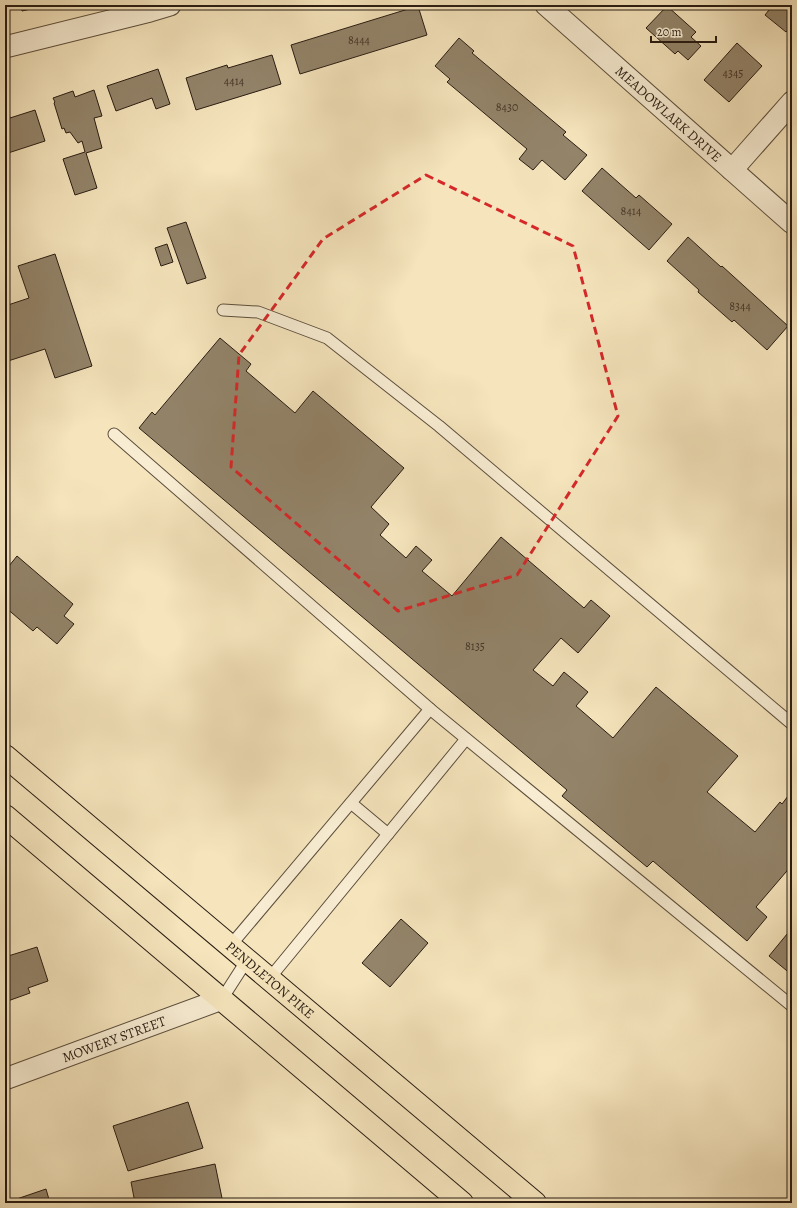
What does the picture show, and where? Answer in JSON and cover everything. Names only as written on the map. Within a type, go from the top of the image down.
[{"type":"main road","name":"PENDLETON PIKE","points":[[5,756],[535,1203]]},
{"type":"main road","points":[[5,816],[462,1203]]},
{"type":"street","points":[[5,47],[170,5]]},
{"type":"street","name":"MEADOWLARK DRIVE","points":[[546,5],[792,223]]},
{"type":"street","points":[[732,170],[792,102]]},
{"type":"street","name":"MOWERY STREET","points":[[5,1079],[222,999]]},
{"type":"lane","points":[[223,310],[258,312],[327,338],[438,426],[792,724]]},
{"type":"lane","points":[[114,434],[430,709],[792,1006]]},
{"type":"lane","points":[[230,946],[430,709]]},
{"type":"lane","points":[[269,979],[466,739]]},
{"type":"lane","points":[[351,803],[388,834]]},
{"type":"lane","points":[[222,999],[247,960]]},
{"type":"highlighted area","points":[[426,175],[573,246],[618,416],[517,575],[398,611],[231,467],[239,355],[323,239]]},
{"type":"building","points":[[21,5],[35,5],[35,8],[22,11]]},
{"type":"building","points":[[625,5],[634,5],[630,10]]},
{"type":"building","points":[[773,5],[792,5],[792,25],[786,32],[765,15]]},
{"type":"building","points":[[418,6],[427,35],[300,74],[291,45]]},
{"type":"building","points":[[667,6],[696,32],[691,37],[701,46],[688,60],[678,51],[675,54],[646,28]]},
{"type":"building","points":[[459,38],[474,51],[472,53],[566,132],[563,135],[587,155],[565,180],[542,160],[533,170],[519,159],[527,149],[447,82],[450,79],[435,66]]},
{"type":"building","points":[[737,43],[762,66],[729,102],[704,80]]},
{"type":"building","points":[[272,55],[281,84],[196,110],[186,78],[227,65],[228,68]]},
{"type":"building","points":[[158,69],[170,104],[156,109],[152,98],[116,111],[107,86]]},
{"type":"building","points":[[94,90],[102,116],[94,118],[102,148],[86,153],[97,188],[75,195],[63,159],[85,152],[82,141],[78,143],[70,132],[66,133],[64,128],[62,129],[53,98],[73,91],[75,97]]},
{"type":"building","points":[[8,110],[10,118],[35,110],[45,141],[5,154],[5,111]]},
{"type":"building","points":[[602,168],[636,198],[639,195],[672,224],[649,250],[582,191]]},
{"type":"building","points":[[186,222],[206,278],[187,284],[167,228]]},
{"type":"building","points":[[688,237],[788,326],[767,350],[734,320],[732,322],[698,292],[699,290],[667,261]]},
{"type":"building","points":[[167,244],[173,262],[161,266],[155,248]]},
{"type":"building","points":[[55,254],[92,366],[55,378],[45,349],[5,362],[5,306],[29,298],[18,266]]},
{"type":"building","points":[[220,338],[251,364],[246,371],[295,413],[313,391],[404,468],[371,507],[389,524],[380,535],[406,558],[416,546],[432,560],[422,571],[452,596],[501,537],[584,608],[591,600],[610,616],[578,653],[561,638],[533,670],[553,686],[564,672],[588,692],[576,706],[613,738],[656,687],[738,756],[707,792],[755,832],[780,802],[782,804],[788,796],[792,800],[792,865],[756,907],[767,917],[747,941],[653,861],[647,867],[562,796],[567,790],[139,428],[152,412],[155,415]]},
{"type":"building","points":[[17,556],[73,604],[64,616],[74,624],[57,644],[37,627],[33,631],[5,607],[5,571]]},
{"type":"building","points":[[401,919],[428,943],[390,987],[362,963]]},
{"type":"building","points":[[792,928],[792,975],[769,956]]},
{"type":"building","points":[[37,947],[48,981],[28,988],[30,993],[5,1002],[5,957]]},
{"type":"building","points":[[188,1102],[203,1148],[128,1171],[113,1126]]},
{"type":"building","points":[[215,1164],[223,1203],[135,1203],[131,1182]]},
{"type":"building","points":[[46,1189],[50,1203],[5,1203]]},
{"type":"building","points":[[324,1199],[333,1203],[301,1203]]}]
